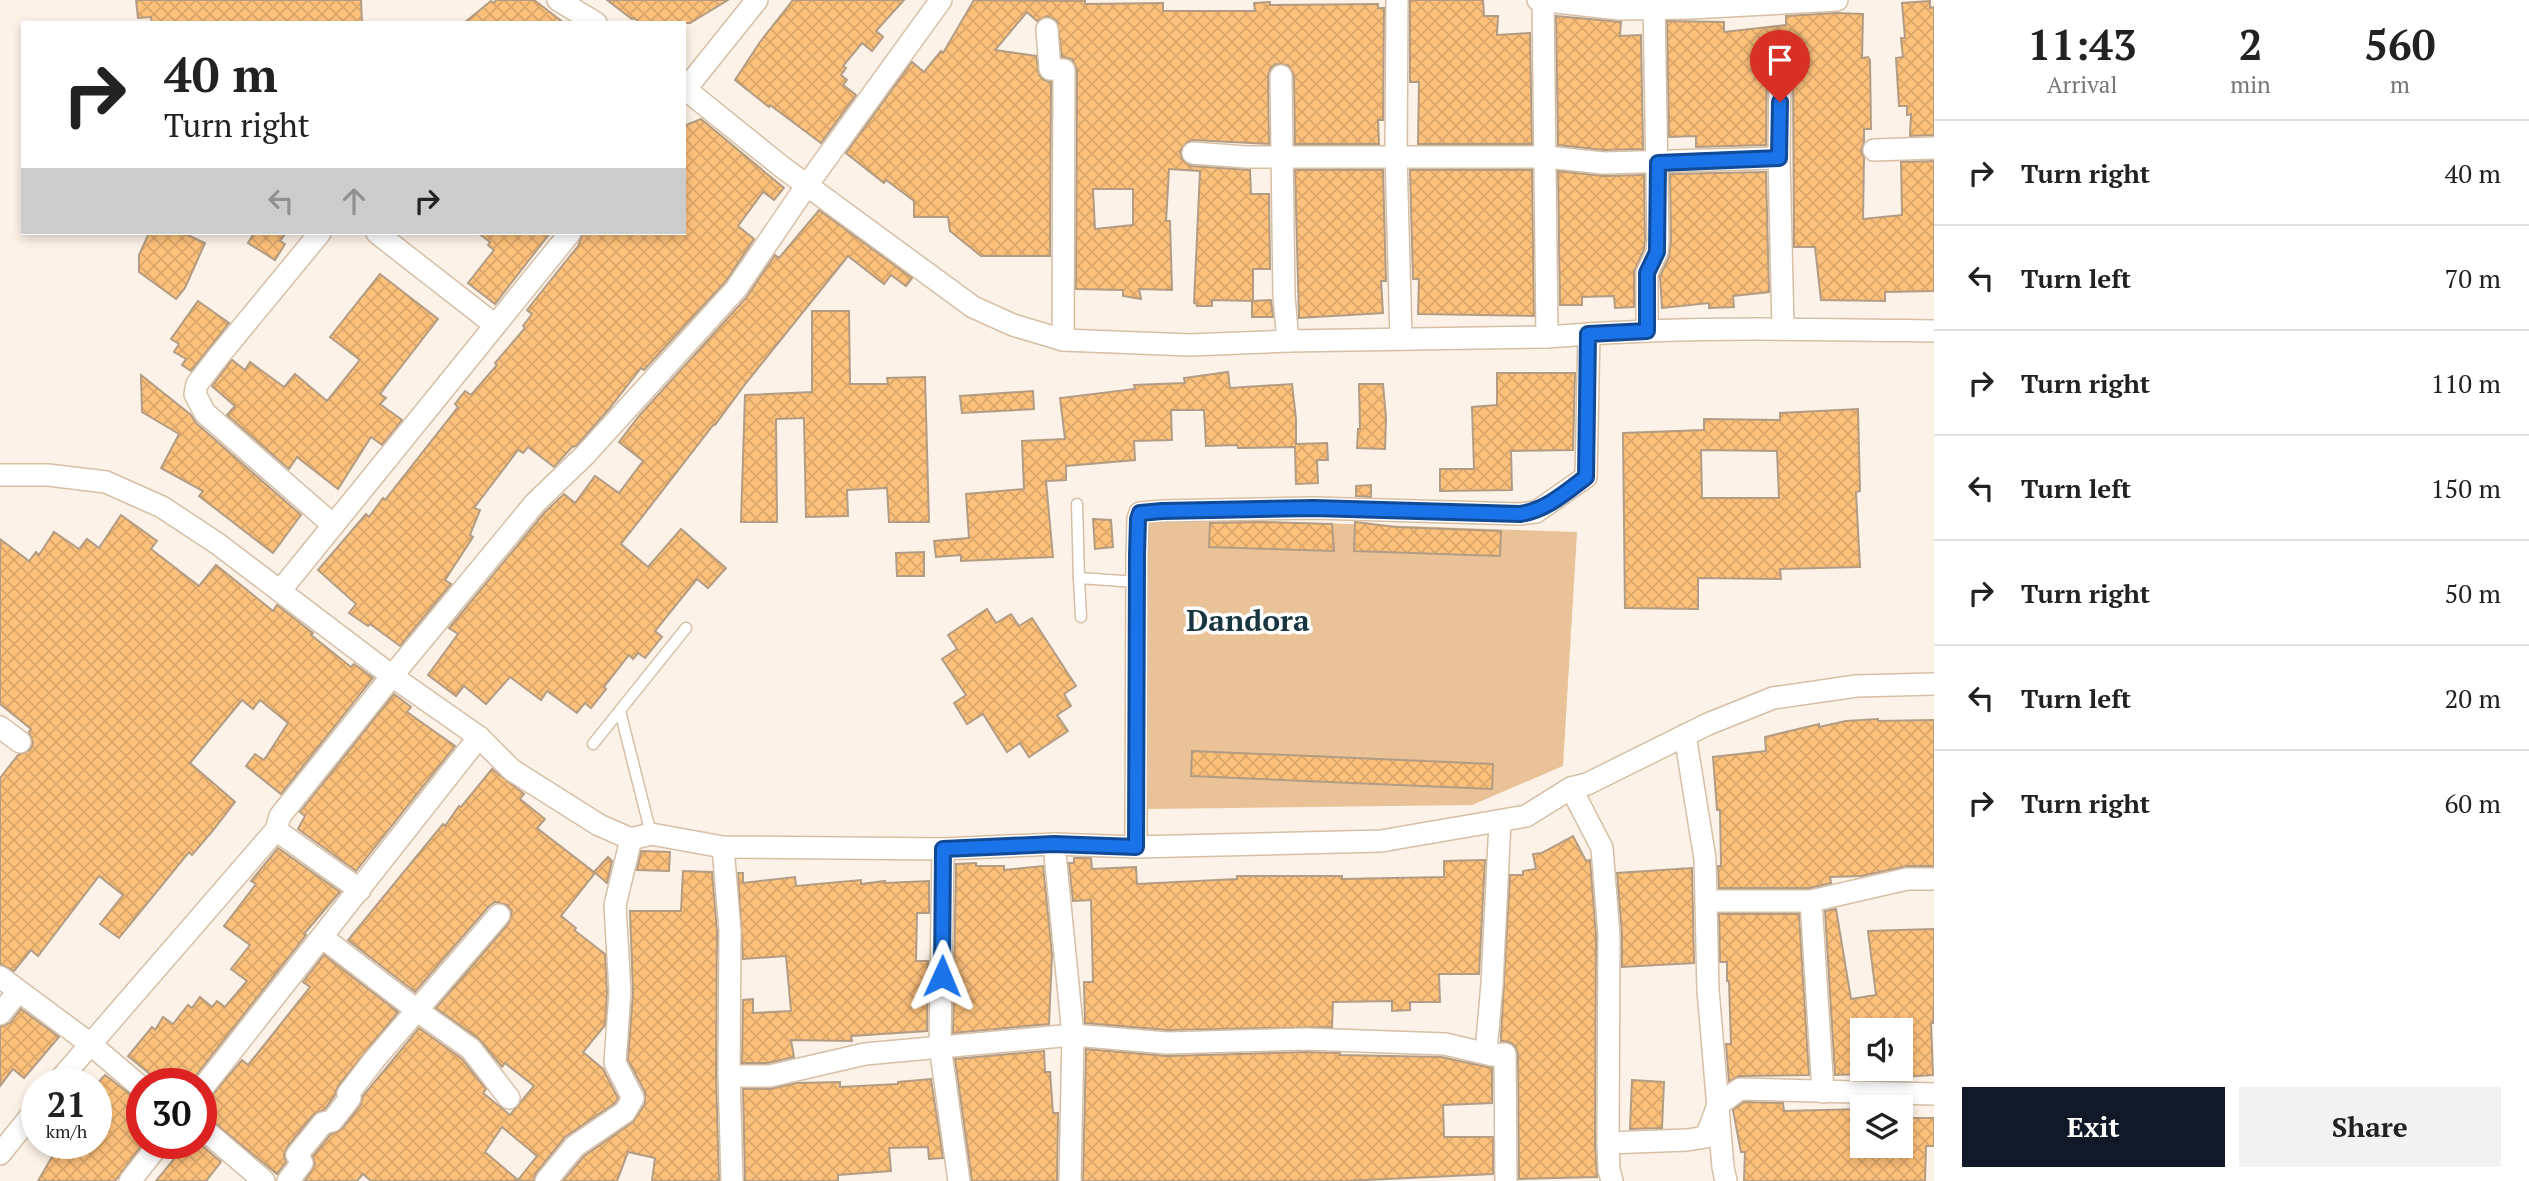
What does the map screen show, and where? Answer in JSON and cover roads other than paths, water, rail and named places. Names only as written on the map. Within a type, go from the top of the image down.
[{"type":"street","points":[[558,0],[593,21]]},
{"type":"street","points":[[686,88],[757,0]]},
{"type":"street","points":[[69,1068],[276,830],[280,816],[535,503],[585,455],[736,289],[807,185],[941,0]]},
{"type":"street","points":[[1397,0],[1396,155],[1401,340]]},
{"type":"street","points":[[1547,337],[1546,157],[1541,0],[1620,9],[1655,4],[1837,0]]},
{"type":"street","points":[[1647,331],[1647,273],[1657,252],[1655,4]]},
{"type":"street","points":[[1047,29],[1050,69],[1063,70],[1064,75],[1063,340]]},
{"type":"street","points":[[1780,64],[1783,328]]},
{"type":"street","points":[[1281,76],[1284,297],[1288,341]]},
{"type":"street","points":[[686,90],[807,185],[973,307],[1013,325],[1063,340],[1190,345],[1547,337],[1647,331],[1783,328],[1934,331]]},
{"type":"street","points":[[1874,150],[1934,148]]},
{"type":"street","points":[[1193,153],[1246,157],[1546,157],[1604,163],[1779,158]]},
{"type":"street","points":[[318,235],[197,384],[195,394],[205,413],[333,525]]},
{"type":"street","points":[[380,235],[495,325]]},
{"type":"street","points":[[280,591],[568,235]]},
{"type":"street","points":[[1136,847],[1138,519],[1142,512],[1314,508],[1520,514],[1536,512],[1586,477],[1588,334]]},
{"type":"street","points":[[0,475],[48,475],[106,482],[162,507],[218,544],[392,676],[479,737],[512,770],[599,825],[641,837],[723,847],[943,849],[1054,844],[1136,847],[1381,841],[1526,816],[1572,788],[1587,785],[1685,735],[1773,698],[1856,686],[1934,684]]},
{"type":"street","points":[[0,727],[20,742]]},
{"type":"street","points":[[1685,735],[1705,859],[1708,990],[1726,1181]]},
{"type":"street","points":[[217,1070],[479,737]]},
{"type":"street","points":[[1572,788],[1602,848],[1609,935],[1608,1143],[1612,1181]]},
{"type":"street","points":[[1486,1052],[1500,821]]},
{"type":"street","points":[[276,830],[360,890]]},
{"type":"street","points":[[546,1181],[575,1146],[625,1112],[633,1098],[615,1063],[620,992],[615,905],[641,837]]},
{"type":"street","points":[[1054,844],[1073,1035],[1070,1181]]},
{"type":"street","points":[[723,847],[730,931],[729,1073],[732,1181]]},
{"type":"street","points":[[943,849],[940,1046],[959,1181]]},
{"type":"street","points":[[1706,901],[1811,901],[1907,879],[1934,879]]},
{"type":"street","points":[[1811,901],[1823,1092]]},
{"type":"street","points":[[288,1181],[303,1163],[297,1155],[323,1122],[332,1121],[350,1098],[348,1094],[374,1060],[499,915]]},
{"type":"street","points":[[322,937],[471,1049],[509,1098]]},
{"type":"street","points":[[0,977],[89,1043],[126,1074]]},
{"type":"street","points":[[0,1014],[18,992]]},
{"type":"street","points":[[729,1073],[739,1076],[769,1076],[865,1054],[1073,1035],[1167,1043],[1306,1039],[1445,1044],[1504,1054],[1506,1181]]},
{"type":"street","points":[[1608,1143],[1706,1137],[1718,1105],[1740,1089],[1934,1094]]},
{"type":"street","points":[[0,1154],[21,1128]]},
{"type":"street","points":[[217,1141],[264,1181]]},
{"type":"street","points":[[130,1181],[147,1159]]},
{"type":"lane","points":[[1077,504],[1080,617]]},
{"type":"lane","points":[[1079,578],[1137,582]]},
{"type":"lane","points":[[593,744],[686,628]]},
{"type":"lane","points":[[620,710],[641,837]]},
{"type":"district","name":"Dandora","points":[[1248,621]]}]
